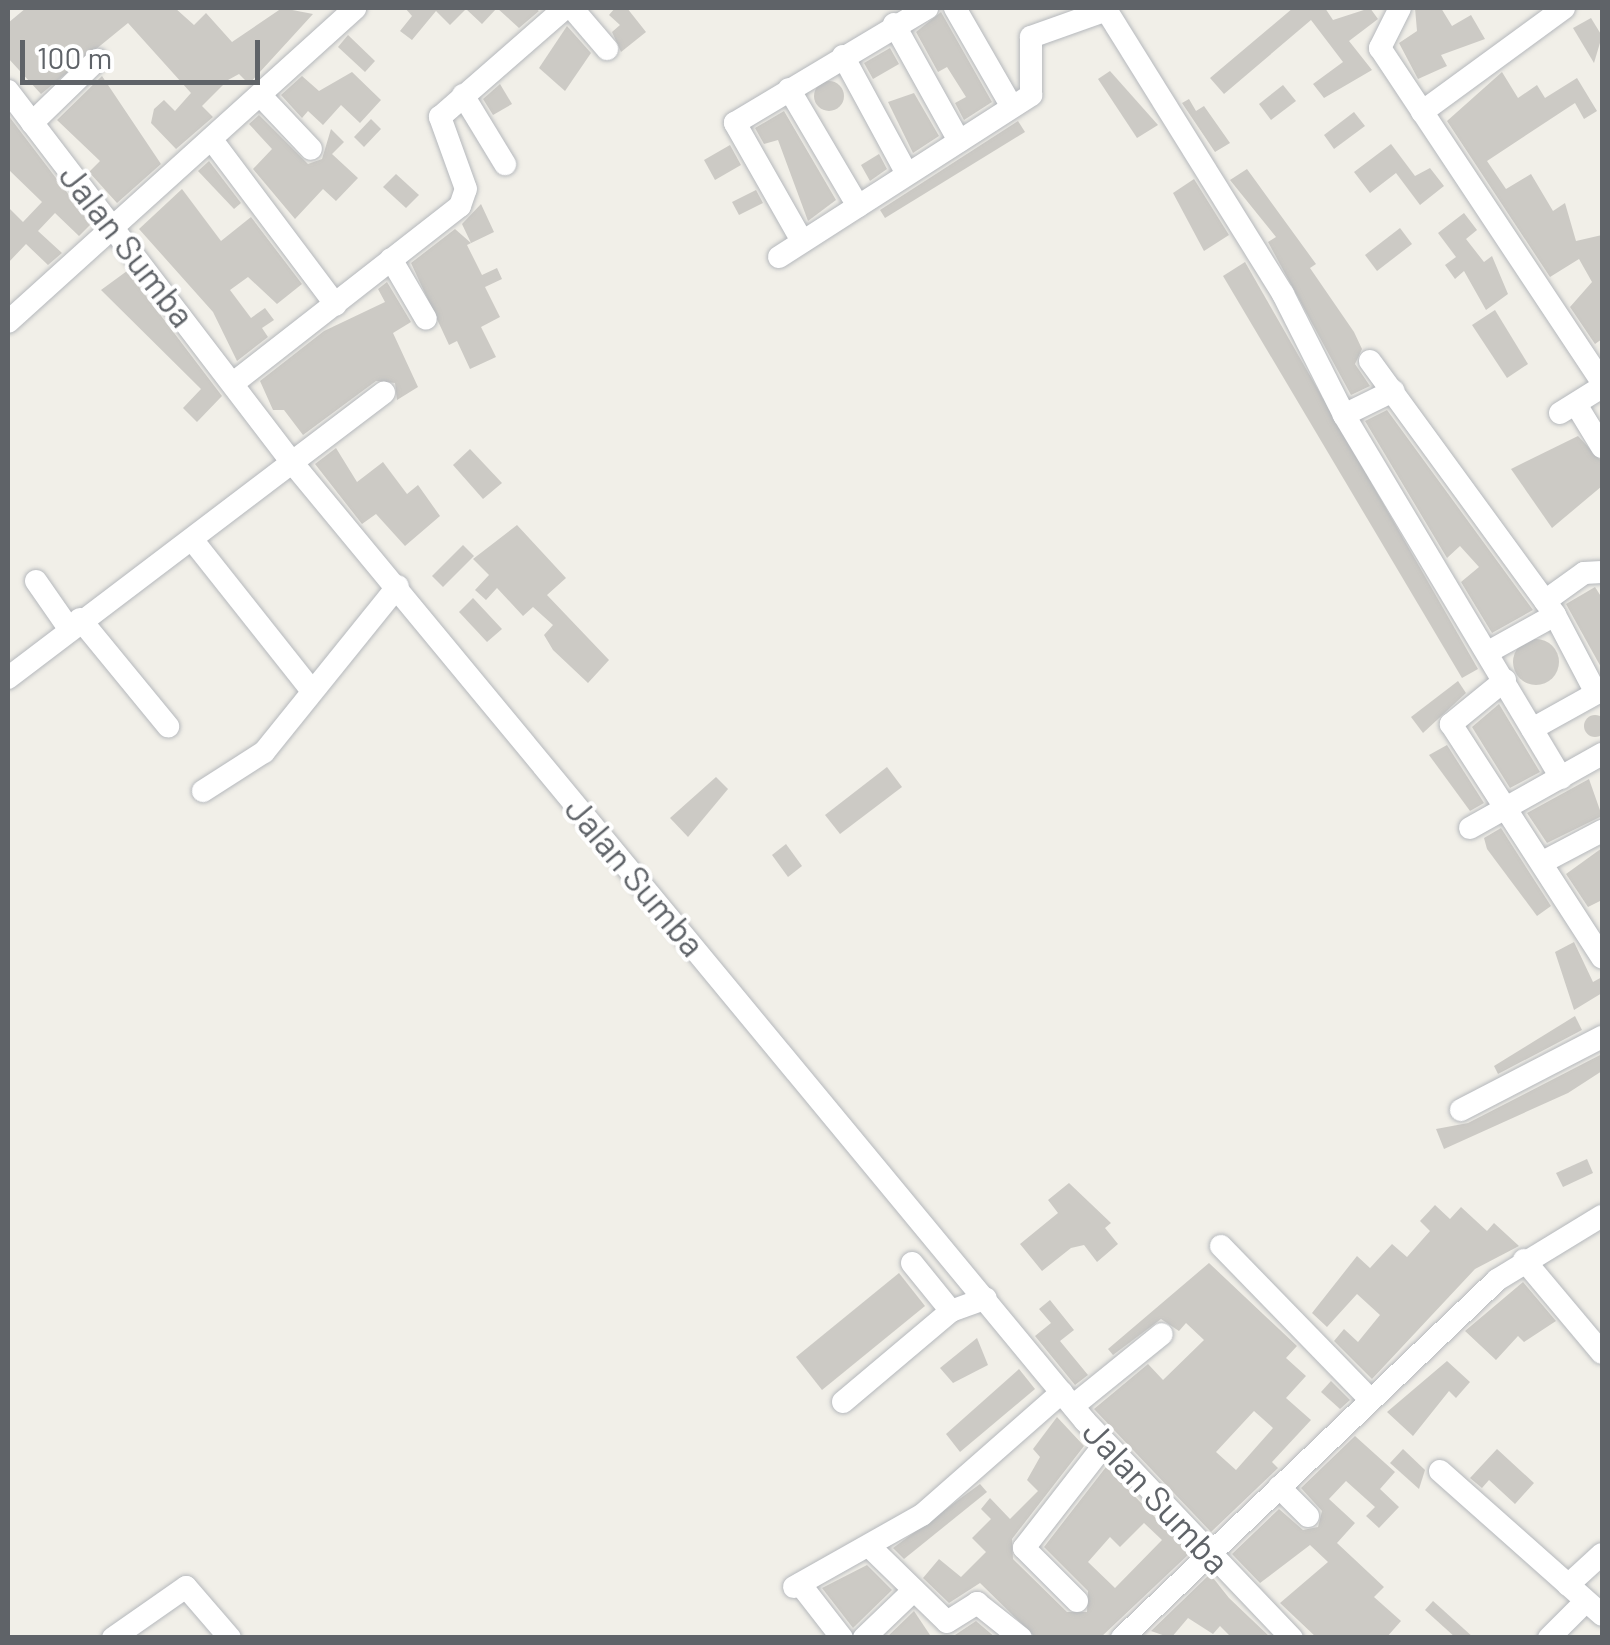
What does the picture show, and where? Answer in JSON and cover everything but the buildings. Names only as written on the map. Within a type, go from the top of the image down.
[{"type":"street","points":[[12,309],[115,230],[354,8]]},
{"type":"street","points":[[236,381],[336,306],[464,197],[439,129],[464,95],[569,8],[607,49]]},
{"type":"street","points":[[802,242],[734,128],[894,24],[926,8]]},
{"type":"street","points":[[955,8],[1012,106]]},
{"type":"street","points":[[1400,8],[1378,43],[1602,384],[1569,410],[1602,447]]},
{"type":"street","points":[[1422,112],[1564,8]]},
{"type":"street","points":[[779,256],[1036,88],[1031,37],[1106,9],[1283,294],[1344,415],[1490,651],[1562,778]]},
{"type":"street","points":[[894,24],[959,140]]},
{"type":"street","points":[[843,56],[907,174]]},
{"type":"street","points":[[32,123],[97,60]]},
{"type":"street","points":[[789,90],[858,206]]},
{"type":"street","name":"Jalan Sumba","points":[[8,92],[236,381],[295,466],[1105,1444],[1292,1638]]},
{"type":"street","points":[[464,95],[505,164]]},
{"type":"street","points":[[260,96],[310,149]]},
{"type":"street","points":[[212,140],[336,306]]},
{"type":"street","points":[[392,260],[426,319]]},
{"type":"street","points":[[1370,360],[1550,608],[1599,692],[1532,728]]},
{"type":"street","points":[[1344,415],[1393,391]]},
{"type":"street","points":[[10,670],[194,542],[384,393]]},
{"type":"street","points":[[194,542],[309,687]]},
{"type":"street","points":[[1490,651],[1550,608],[1584,573],[1602,572]]},
{"type":"street","points":[[36,580],[168,726]]},
{"type":"street","points":[[202,791],[264,752],[309,687],[398,586]]},
{"type":"street","points":[[1506,680],[1450,720],[1504,810],[1595,927],[1602,956]]},
{"type":"street","points":[[1470,828],[1602,754]]},
{"type":"street","points":[[1543,862],[1602,832]]},
{"type":"street","points":[[1461,1110],[1602,1037]]},
{"type":"street","points":[[1122,1638],[1370,1398],[1524,1260],[1602,1216]]},
{"type":"street","points":[[1220,1246],[1370,1398]]},
{"type":"street","points":[[1524,1260],[1602,1353]]},
{"type":"street","points":[[912,1263],[951,1310]]},
{"type":"street","points":[[843,1402],[951,1310],[986,1298]]},
{"type":"street","points":[[842,1638],[797,1585],[922,1515],[1068,1399],[1102,1381],[1162,1334]]},
{"type":"street","points":[[1077,1602],[1024,1548],[1105,1444]]},
{"type":"street","points":[[1440,1471],[1585,1600]]},
{"type":"street","points":[[1279,1487],[1308,1516]]},
{"type":"street","points":[[870,1547],[954,1624],[985,1604],[1022,1638]]},
{"type":"street","points":[[1549,1638],[1585,1600],[1602,1554]]},
{"type":"street","points":[[113,1638],[186,1587],[230,1638]]},
{"type":"street","points":[[864,1638],[914,1590]]}]
